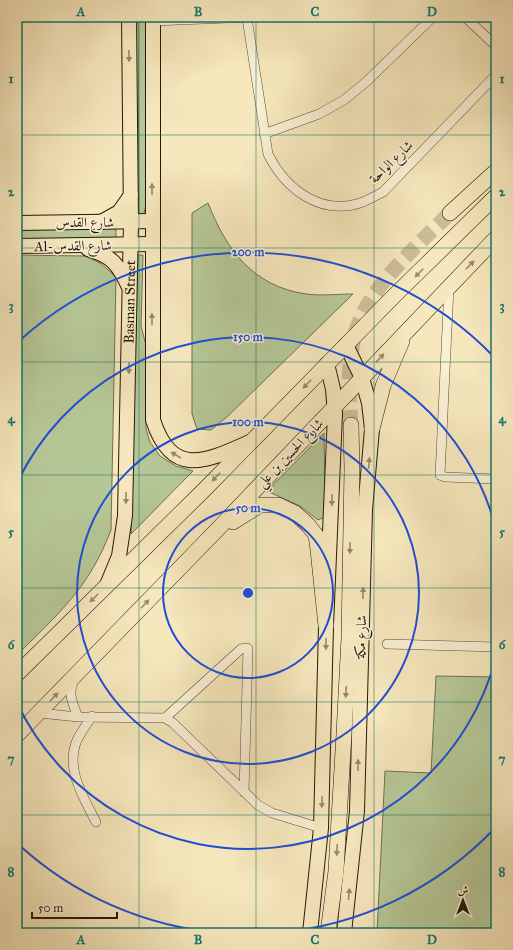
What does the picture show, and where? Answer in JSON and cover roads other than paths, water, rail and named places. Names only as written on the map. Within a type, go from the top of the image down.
[{"type":"highway","points":[[450,213],[496,170]]},
{"type":"highway","points":[[17,674],[496,196]]},
{"type":"highway","name":"شارع الحسين بن علي","points":[[17,735],[213,534],[411,325],[496,238]]},
{"type":"highway","points":[[372,429],[381,393],[391,365],[411,325]]},
{"type":"highway","points":[[328,933],[336,872],[347,675],[352,469],[351,425]]},
{"type":"highway","points":[[213,534],[260,505],[278,505],[300,517],[316,535],[326,626]]},
{"type":"main road","name":"Basman Street","points":[[107,585],[119,556],[125,516],[131,245],[129,17]]},
{"type":"main road","name":"Basman Street","points":[[153,19],[153,420],[160,440],[166,447],[175,455],[196,461],[208,460],[252,441]]},
{"type":"main road","points":[[99,223],[118,212],[131,195]]},
{"type":"main road","name":"شارع القدس","points":[[17,223],[153,222]]},
{"type":"main road","name":"Al-شارع القدس","points":[[17,246],[152,244]]},
{"type":"main road","points":[[78,246],[110,258],[120,268],[130,289]]},
{"type":"main road","name":"شارع مكة","points":[[344,933],[357,810],[365,510],[372,429],[369,403],[362,378],[346,345]]},
{"type":"main road","points":[[310,933],[321,828],[326,626],[335,406],[334,389],[328,364]]},
{"type":"street","points":[[264,134],[319,114],[344,100],[366,82],[433,17]]},
{"type":"street","points":[[465,17],[496,46]]},
{"type":"street","points":[[153,19],[250,18]]},
{"type":"street","name":"شارع الواحة","points":[[250,18],[264,134],[268,154],[275,169],[289,184],[304,197],[322,204],[343,206],[363,202],[383,192],[496,75]]},
{"type":"street","points":[[449,286],[440,475],[445,477],[496,479]]},
{"type":"street","points":[[387,644],[496,647]]},
{"type":"street","points":[[165,718],[242,649],[247,648],[244,792]]},
{"type":"street","points":[[78,717],[71,698],[70,687],[80,670]]},
{"type":"street","points":[[39,713],[78,717],[165,718],[173,723],[258,805],[272,813],[321,828]]},
{"type":"street","points":[[92,716],[77,740],[72,763],[77,782],[96,822]]},
{"type":"tunnel","points":[[351,425],[349,390],[351,354],[356,331],[362,315],[371,299],[383,283],[410,253],[450,213]]}]
